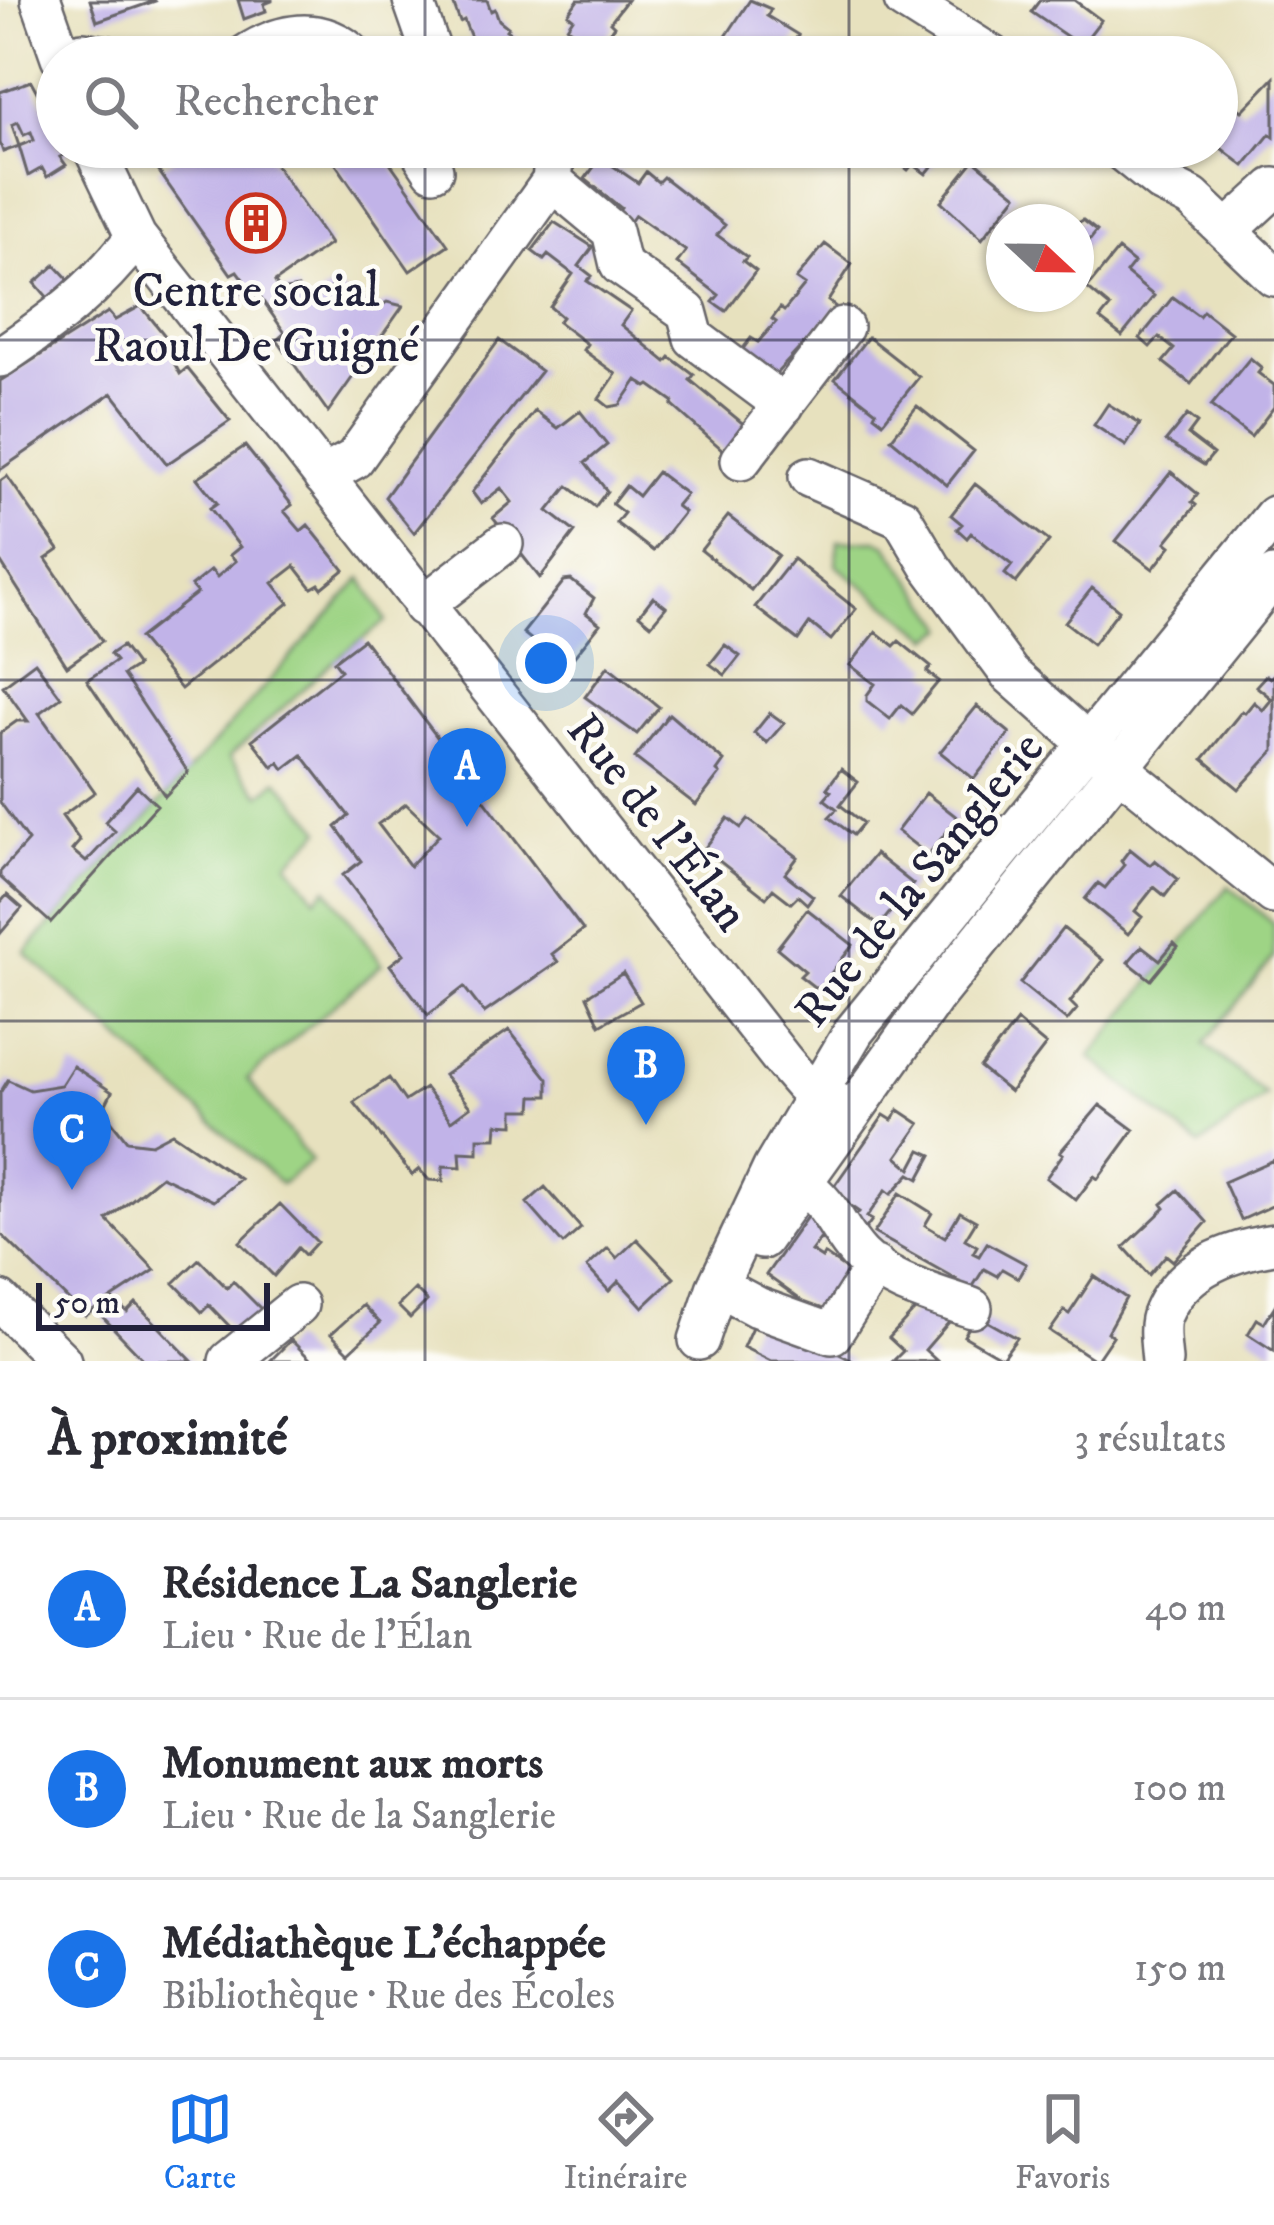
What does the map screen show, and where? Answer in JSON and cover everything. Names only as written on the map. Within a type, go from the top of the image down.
[{"type":"street","points":[[41,0],[54,36]]},
{"type":"street","points":[[413,0],[426,36]]},
{"type":"street","points":[[904,0],[961,36]]},
{"type":"street","points":[[286,36],[318,36]]},
{"type":"street","name":"Rue de l'Élan","points":[[104,168],[136,237],[423,606],[784,1062],[803,1084],[834,1101]]},
{"type":"street","points":[[323,476],[355,459],[546,168]]},
{"type":"street","points":[[560,168],[613,231],[620,265],[687,312],[694,338],[784,405]]},
{"type":"street","points":[[1143,168],[1192,198],[1274,276]]},
{"type":"street","points":[[1227,231],[1274,188]]},
{"type":"street","points":[[4,342],[65,314],[106,276],[136,237]]},
{"type":"street","points":[[741,460],[843,327]]},
{"type":"street","points":[[809,477],[902,518],[1010,674],[1274,894]]},
{"type":"street","name":"Rue de la Sanglerie","points":[[1104,755],[1274,516]]},
{"type":"street","points":[[423,606],[503,544]]},
{"type":"street","name":"Rue de la Sanglerie","points":[[690,1356],[800,1182],[834,1101],[854,1031],[1274,576]]},
{"type":"street","name":"Rue de la Sanglerie","points":[[690,1356],[772,1168],[834,1101]]},
{"type":"street","points":[[800,1182],[826,1201],[858,1253],[875,1267],[972,1308]]},
{"type":"street","points":[[1162,1361],[1161,1316],[1185,1279],[1234,1250],[1274,1244]]},
{"type":"street","points":[[729,1292],[832,1334],[875,1267]]},
{"type":"street","points":[[0,1301],[61,1361]]},
{"type":"street","points":[[229,1361],[298,1305]]},
{"type":"green space","points":[[877,540],[887,545],[947,628],[931,638],[836,565],[838,541]]},
{"type":"green space","points":[[362,578],[386,621],[334,661],[229,757],[261,795],[278,780],[322,830],[288,863],[316,898],[327,888],[382,964],[247,1079],[311,1161],[281,1184],[25,953]]},
{"type":"green space","points":[[1228,886],[1274,924],[1274,957],[1204,1044],[1266,1095],[1200,1146],[1090,1057]]},
{"type":"building","points":[[90,0],[154,0],[155,1],[97,21]]},
{"type":"building","points":[[238,0],[272,1],[264,4],[266,11],[244,19]]},
{"type":"building","points":[[452,0],[487,0],[514,36],[470,36],[464,20],[460,22]]},
{"type":"building","points":[[578,0],[627,0],[610,22],[614,26],[607,36],[580,36],[567,27],[573,18],[568,14]]},
{"type":"building","points":[[750,0],[771,9],[767,16],[798,35],[797,36],[726,36]]},
{"type":"building","points":[[1040,0],[1074,0],[1101,20],[1089,36],[1066,36],[1031,12]]},
{"type":"building","points":[[1274,78],[1274,137],[1270,134],[1244,166],[1238,161],[1238,108],[1242,111]]},
{"type":"building","points":[[31,81],[36,90],[36,168],[42,168],[28,176],[19,146],[3,152],[0,143],[0,92]],"holes":[[[18,122],[24,135],[31,132],[34,140],[19,146],[12,125]]]},
{"type":"building","points":[[278,168],[330,244],[275,282],[280,291],[298,288],[304,308],[333,286],[374,310],[387,302],[403,306],[328,412],[277,340],[285,333],[257,293],[248,300],[237,284],[243,279],[237,271],[231,274],[158,170]]},
{"type":"building","points":[[339,168],[394,168],[448,245],[410,271]]},
{"type":"building","points":[[593,168],[616,168],[638,183],[646,172],[658,182],[663,177],[725,225],[717,235],[747,257],[743,261],[756,271],[726,311],[713,302],[719,295],[677,263],[686,251],[635,215],[630,222],[618,212],[621,208],[585,179]]},
{"type":"building","points":[[968,168],[984,168],[1017,195],[1010,204],[986,204],[982,239],[941,201]]},
{"type":"building","points":[[554,222],[593,247],[579,266],[592,276],[587,281],[631,311],[621,325],[666,362],[670,357],[694,375],[690,380],[752,431],[732,458],[650,385],[637,380],[620,405],[609,407],[599,399],[616,374],[583,350],[587,344],[558,322],[562,317],[550,307],[573,274],[548,255],[544,260],[532,251]]},
{"type":"building","points":[[825,244],[852,264],[828,301],[837,308],[772,378],[739,354],[751,338],[758,342],[776,322],[772,319],[780,308],[784,311],[805,285],[796,279]]},
{"type":"building","points":[[1118,250],[1134,263],[1126,273],[1154,296],[1122,336],[1100,319],[1110,307],[1094,294],[1094,279]]},
{"type":"building","points":[[55,265],[69,280],[49,299],[35,283]]},
{"type":"building","points":[[1173,297],[1199,316],[1203,311],[1231,333],[1191,384],[1163,362],[1174,349],[1159,337],[1150,347],[1140,338]]},
{"type":"building","points":[[141,306],[182,357],[174,363],[180,374],[187,368],[230,421],[167,464],[112,393],[0,470],[0,381],[108,312],[115,320]]},
{"type":"building","points":[[868,337],[919,377],[883,422],[835,379]]},
{"type":"building","points":[[499,340],[541,371],[414,533],[385,497]]},
{"type":"building","points":[[1250,358],[1262,368],[1258,373],[1274,385],[1274,407],[1251,437],[1211,406]]},
{"type":"building","points":[[1108,404],[1140,424],[1126,446],[1094,425]]},
{"type":"building","points":[[917,406],[974,451],[947,485],[891,439]]},
{"type":"building","points":[[535,411],[558,428],[580,411],[607,445],[585,463],[607,491],[595,507],[568,486],[548,511],[575,532],[540,578],[493,518],[512,502],[501,488],[481,504],[472,492]]},
{"type":"building","points":[[1187,415],[1197,423],[1188,435],[1213,454],[1204,465],[1166,441]]},
{"type":"building","points":[[245,446],[292,505],[284,511],[301,531],[308,525],[344,570],[322,588],[319,584],[312,588],[295,566],[273,583],[289,603],[181,689],[139,638],[197,593],[191,586],[211,570],[217,577],[236,561],[230,555],[240,547],[210,508],[217,503],[197,478]]},
{"type":"building","points":[[657,472],[686,494],[676,506],[684,512],[653,551],[616,523],[624,513],[612,504],[626,486],[638,496]]},
{"type":"building","points":[[1171,472],[1198,494],[1192,502],[1196,505],[1166,542],[1171,546],[1153,569],[1116,541]]},
{"type":"building","points":[[7,476],[59,550],[46,559],[102,641],[67,666],[0,561],[0,481]]},
{"type":"building","points":[[975,484],[1049,541],[1016,583],[1005,574],[1012,565],[971,533],[967,538],[957,529],[962,524],[951,515]]},
{"type":"building","points":[[728,516],[778,555],[751,590],[701,550]]},
{"type":"building","points":[[793,559],[856,609],[831,640],[810,623],[798,640],[755,607]]},
{"type":"building","points":[[571,580],[594,598],[586,613],[600,624],[566,667],[523,633],[564,581]]},
{"type":"building","points":[[1092,588],[1119,610],[1093,644],[1065,622]]},
{"type":"building","points":[[653,597],[666,607],[651,625],[639,615]]},
{"type":"building","points":[[876,632],[894,646],[899,641],[931,667],[927,672],[939,681],[912,714],[901,705],[890,719],[867,701],[875,684],[850,665]]},
{"type":"building","points":[[363,639],[583,930],[552,954],[558,962],[484,1013],[464,987],[428,1015],[390,965],[404,954],[343,875],[361,861],[336,827],[349,816],[302,755],[284,769],[279,762],[273,767],[252,740],[341,670],[334,661]],"holes":[[[406,804],[439,835],[410,866],[378,824]]]},
{"type":"building","points":[[725,645],[740,656],[725,675],[710,664]]},
{"type":"building","points":[[122,646],[137,666],[123,675],[188,772],[165,796],[87,680],[116,661],[110,654]]},
{"type":"building","points":[[35,662],[61,697],[39,713],[95,792],[62,816],[80,841],[72,850],[86,862],[115,831],[105,822],[137,786],[157,805],[51,923],[0,877],[28,841],[0,802],[0,733],[17,721],[28,721],[3,686]]},
{"type":"building","points":[[608,666],[659,707],[637,734],[585,697]]},
{"type":"building","points":[[1274,674],[1274,751],[1239,789],[1203,759],[1242,711],[1254,702],[1263,710],[1272,699],[1256,686],[1266,675]]},
{"type":"building","points":[[977,706],[1010,733],[974,779],[940,752]]},
{"type":"building","points":[[770,713],[784,723],[767,743],[754,733]]},
{"type":"building","points":[[669,714],[724,761],[717,771],[720,774],[696,805],[635,758]]},
{"type":"building","points":[[841,769],[858,782],[840,805],[863,823],[853,835],[829,817],[837,809],[824,799]]},
{"type":"building","points":[[926,793],[958,818],[928,855],[897,831]]},
{"type":"building","points":[[728,818],[741,828],[748,819],[798,857],[785,874],[813,896],[807,904],[798,896],[791,903],[773,889],[766,898],[704,849]]},
{"type":"building","points":[[1130,849],[1150,865],[1155,860],[1178,879],[1165,896],[1154,887],[1135,911],[1142,917],[1128,934],[1085,899],[1098,883],[1105,888]]},
{"type":"building","points":[[875,854],[913,884],[879,926],[841,896]]},
{"type":"building","points":[[7,895],[22,908],[0,934],[0,903]]},
{"type":"building","points":[[807,909],[853,945],[818,990],[800,976],[805,971],[777,948]]},
{"type":"building","points":[[1063,928],[1103,960],[1070,1002],[1077,1009],[1067,1021],[1020,983]]},
{"type":"building","points":[[1174,943],[1178,947],[1151,980],[1128,962],[1142,946],[1160,960]]},
{"type":"building","points":[[623,973],[641,1002],[600,1025],[587,996]]},
{"type":"building","points":[[1017,1021],[1046,1045],[1010,1092],[980,1068]]},
{"type":"building","points":[[509,1030],[548,1079],[548,1096],[533,1096],[532,1110],[514,1110],[514,1125],[497,1124],[496,1138],[478,1138],[478,1153],[460,1152],[461,1167],[443,1166],[443,1181],[429,1180],[419,1169],[412,1175],[354,1102],[389,1078],[405,1101],[425,1088],[451,1121],[470,1107],[444,1075]]},
{"type":"building","points":[[73,1066],[112,1092],[106,1104],[109,1118],[127,1141],[151,1144],[172,1133],[240,1179],[214,1201],[161,1176],[107,1220],[155,1270],[85,1316],[0,1233],[0,1093],[8,1080],[30,1090],[61,1085]]},
{"type":"building","points":[[1100,1105],[1134,1130],[1076,1200],[1046,1178],[1060,1152]]},
{"type":"building","points":[[899,1110],[920,1124],[897,1157],[911,1169],[921,1150],[932,1155],[919,1179],[910,1174],[891,1194],[886,1190],[861,1235],[850,1222],[859,1212],[830,1192],[884,1115],[892,1120]]},
{"type":"building","points":[[1274,1160],[1274,1205],[1241,1220],[1224,1182]]},
{"type":"building","points":[[545,1187],[581,1228],[563,1244],[527,1203]]},
{"type":"building","points":[[1178,1190],[1207,1222],[1173,1261],[1166,1255],[1149,1275],[1124,1247]]},
{"type":"building","points":[[900,1193],[932,1213],[925,1225],[945,1237],[960,1212],[976,1221],[965,1239],[977,1246],[973,1253],[979,1256],[987,1243],[1026,1264],[1018,1278],[1002,1269],[997,1276],[984,1269],[968,1294],[950,1289],[956,1279],[874,1233]]},
{"type":"building","points":[[280,1204],[317,1242],[305,1255],[298,1248],[274,1276],[240,1242]]},
{"type":"building","points":[[814,1207],[830,1239],[826,1244],[821,1238],[811,1251],[822,1258],[824,1254],[854,1275],[823,1316],[766,1275]]},
{"type":"building","points":[[637,1239],[674,1278],[643,1307],[619,1281],[609,1291],[587,1267],[608,1248],[617,1258]]},
{"type":"building","points":[[199,1259],[227,1288],[233,1281],[263,1311],[239,1336],[209,1305],[202,1312],[174,1283]]},
{"type":"building","points":[[1094,1276],[1126,1298],[1107,1332],[1113,1336],[1096,1361],[1050,1331],[1064,1311],[1069,1314]]},
{"type":"building","points":[[415,1289],[427,1301],[410,1318],[398,1306]]},
{"type":"building","points":[[925,1299],[950,1321],[925,1350],[937,1361],[893,1361],[903,1351],[889,1338]]},
{"type":"building","points":[[113,1300],[127,1312],[136,1303],[192,1361],[145,1361],[99,1313]]},
{"type":"building","points":[[363,1305],[380,1323],[349,1352],[331,1334]]},
{"type":"building","points":[[1274,1307],[1274,1351],[1248,1334],[1257,1319],[1264,1323]]},
{"type":"building","points":[[976,1315],[1017,1338],[1002,1358],[964,1336]]},
{"type":"building","points":[[756,1318],[853,1361],[771,1361],[743,1347]]},
{"type":"building","points":[[291,1340],[312,1361],[270,1361]]},
{"type":"place","name":"Centre social Raoul De Guigné","points":[[256,223]]},
{"type":"place","name":"Résidence La Sanglerie","points":[[467,827]]},
{"type":"place","name":"Monument aux morts","points":[[646,1125]]},
{"type":"place","name":"Médiathèque L'échappée","points":[[72,1190]]}]
